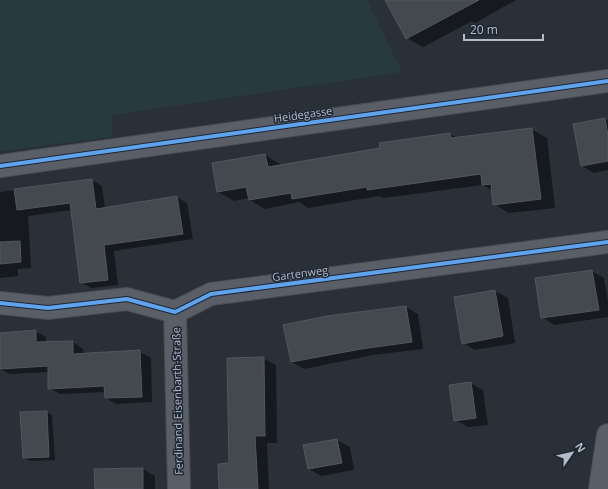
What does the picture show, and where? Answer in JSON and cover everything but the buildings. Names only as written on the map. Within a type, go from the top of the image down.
[{"type":"street","name":"Heidegasse","points":[[0,166],[608,81]]},
{"type":"street","name":"Gartenweg","points":[[174,312],[211,294],[608,242]]},
{"type":"street","points":[[0,304],[48,308],[127,299],[174,312]]},
{"type":"street","name":"Ferdinand-Eisenbarth-Straße","points":[[174,312],[179,489]]},
{"type":"street","points":[[600,489],[608,435]]},
{"type":"green space","points":[[0,0],[367,0],[402,72],[112,115],[112,137],[0,151]]},
{"type":"cycle path","points":[[0,166],[608,81]]},
{"type":"cycle path","points":[[0,303],[48,308],[127,299],[175,312],[211,294],[608,242]]}]
